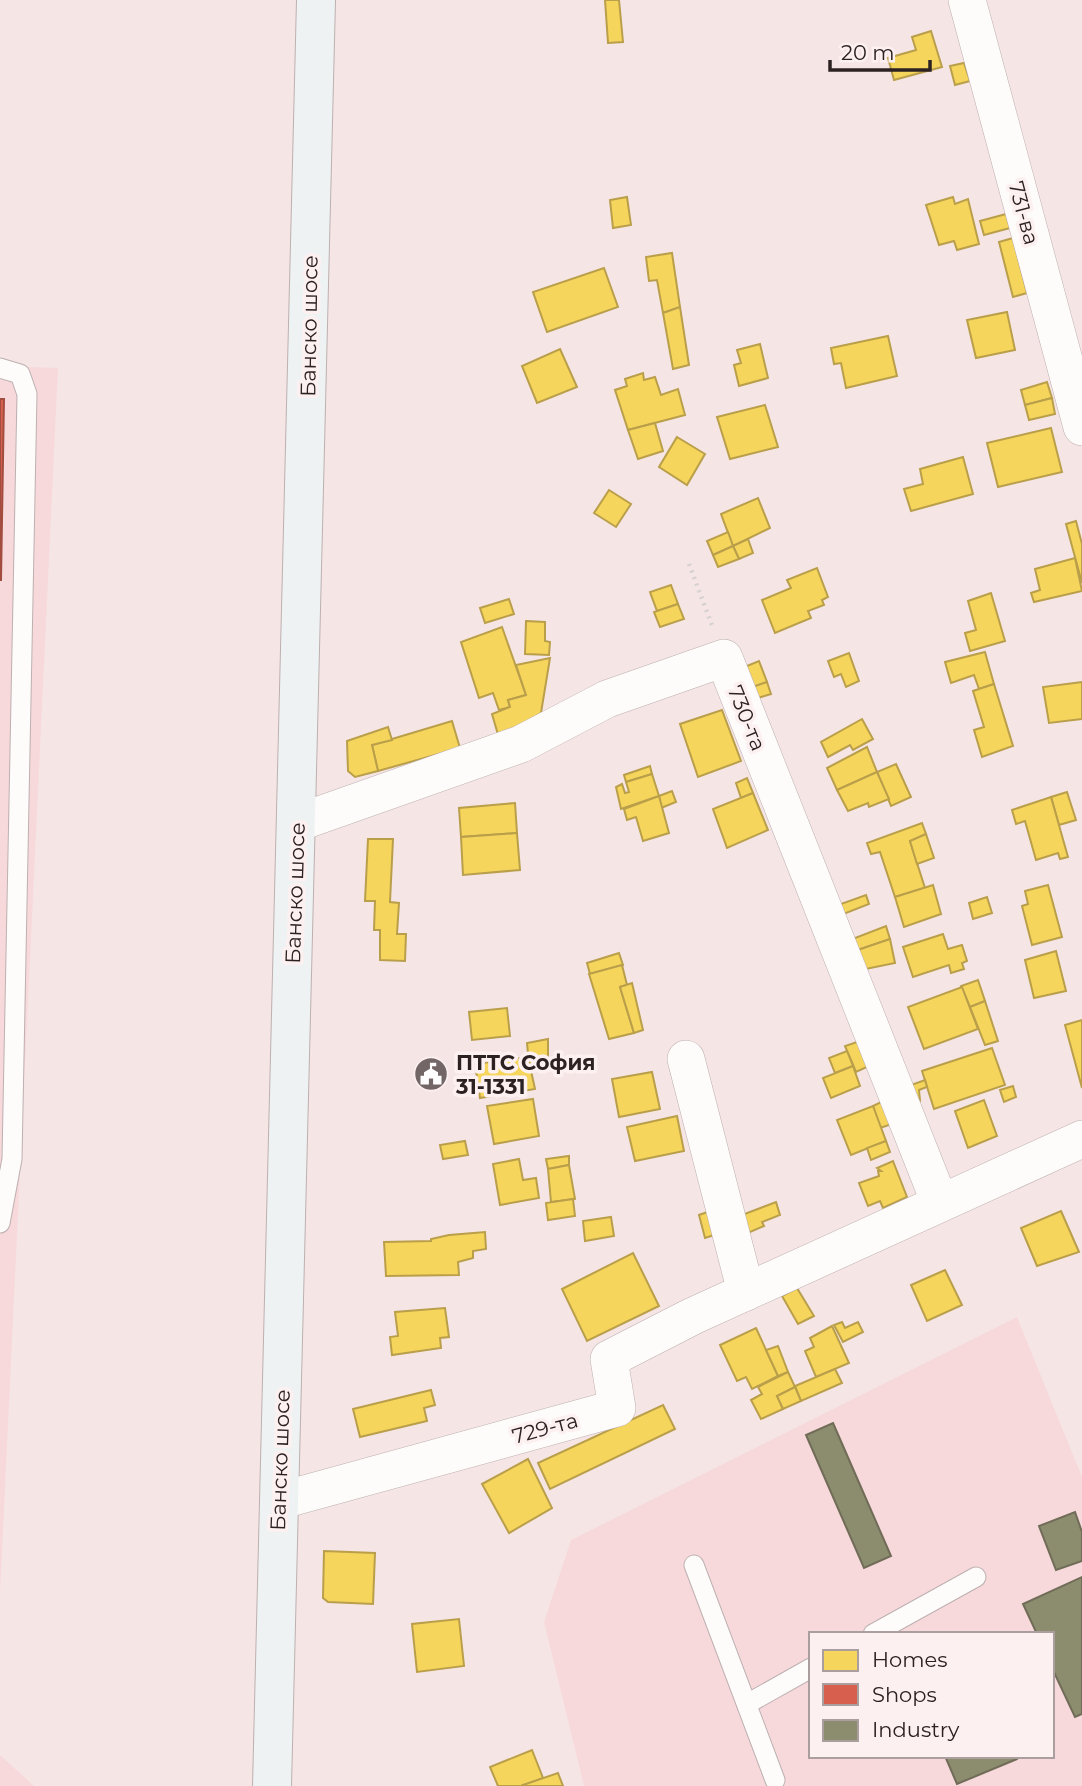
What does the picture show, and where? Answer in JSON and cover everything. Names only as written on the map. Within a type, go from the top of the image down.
[{"type":"street","name":"Банско шосе","points":[[272,1786],[316,0]]},
{"type":"street","name":"731-ва","points":[[967,0],[1082,427]]},
{"type":"street","name":"730-та","points":[[297,823],[521,744],[607,699],[724,658],[940,1203]]},
{"type":"street","points":[[686,1059],[746,1292]]},
{"type":"street","name":"729-та","points":[[279,1500],[617,1408],[609,1359],[746,1292],[1082,1139]]},
{"type":"lane","points":[[0,368],[20,374],[27,394],[12,1159],[0,1223]]},
{"type":"lane","points":[[694,1565],[775,1780]]},
{"type":"lane","points":[[877,1632],[975,1577]]},
{"type":"lane","points":[[747,1704],[809,1669]]},
{"type":"path","points":[[689,564],[724,658]]},
{"type":"shaded area","points":[[0,366],[58,368],[0,1593]]},
{"type":"shaded area","points":[[1017,1317],[1082,1477],[1082,1786],[584,1786],[544,1622],[571,1540]]},
{"type":"shaded area","points":[[0,1755],[34,1786],[0,1786]]},
{"type":"building: Homes","points":[[605,0],[619,0],[623,42],[608,43]]},
{"type":"building: Homes","points":[[931,31],[942,67],[894,80],[888,58],[916,50],[912,37]]},
{"type":"building: Homes","points":[[964,63],[970,81],[955,85],[950,66]]},
{"type":"building: Homes","points":[[627,197],[631,225],[613,228],[610,200]]},
{"type":"building: Homes","points":[[953,197],[955,204],[968,199],[979,244],[957,250],[954,241],[939,245],[926,205]]},
{"type":"building: Homes","points":[[1006,214],[1010,228],[984,235],[980,221]]},
{"type":"building: Homes","points":[[1013,238],[1027,293],[1013,297],[999,242]]},
{"type":"building: Homes","points":[[672,253],[680,307],[663,313],[657,280],[649,281],[646,257]]},
{"type":"building: Homes","points":[[604,268],[618,307],[547,332],[533,292]]},
{"type":"building: Homes","points":[[680,307],[689,365],[673,369],[663,313]]},
{"type":"building: Homes","points":[[1007,312],[1015,350],[976,358],[967,320]]},
{"type":"building: Homes","points":[[888,336],[897,376],[846,388],[841,363],[834,364],[831,348]]},
{"type":"building: Homes","points":[[760,344],[768,378],[739,386],[734,365],[741,363],[737,350]]},
{"type":"building: Homes","points":[[560,349],[577,387],[537,403],[522,366]]},
{"type":"building: Homes","points":[[643,373],[644,380],[655,377],[661,395],[678,389],[685,415],[628,430],[615,390],[627,386],[625,379]]},
{"type":"building: Homes","points":[[1047,382],[1052,398],[1025,405],[1021,390]]},
{"type":"building: Homes","points":[[1052,398],[1055,414],[1029,420],[1025,405]]},
{"type":"building: Homes","points":[[765,405],[778,447],[730,459],[717,417]]},
{"type":"building: Homes","points":[[655,423],[663,451],[638,459],[628,430]]},
{"type":"building: Homes","points":[[1051,428],[1062,472],[998,487],[987,443]]},
{"type":"building: Homes","points":[[677,437],[705,454],[687,485],[659,467]]},
{"type":"building: Homes","points":[[963,457],[973,494],[911,511],[904,489],[923,484],[920,469]]},
{"type":"building: Homes","points":[[609,490],[631,504],[616,527],[594,513]]},
{"type":"building: Homes","points":[[758,498],[770,528],[733,546],[721,514]]},
{"type":"building: Homes","points":[[1076,521],[1082,544],[1082,583],[1066,524]]},
{"type":"building: Homes","points":[[728,532],[733,546],[713,555],[707,541]]},
{"type":"building: Homes","points":[[748,539],[753,553],[739,559],[733,546]]},
{"type":"building: Homes","points":[[733,546],[739,559],[718,567],[713,555]]},
{"type":"building: Homes","points":[[1075,558],[1082,591],[1034,602],[1031,593],[1040,590],[1035,569]]},
{"type":"building: Homes","points":[[817,568],[828,597],[822,600],[824,605],[808,611],[811,618],[775,633],[762,600],[791,588],[787,580]]},
{"type":"building: Homes","points":[[671,585],[678,604],[657,611],[650,592]]},
{"type":"building: Homes","points":[[991,593],[1005,641],[970,651],[965,633],[976,630],[968,601]]},
{"type":"building: Homes","points":[[509,599],[514,614],[485,623],[480,608]]},
{"type":"building: Homes","points":[[678,604],[684,619],[660,627],[654,612]]},
{"type":"building: Homes","points":[[526,621],[545,622],[545,641],[550,642],[549,655],[525,654]]},
{"type":"building: Homes","points":[[502,627],[526,695],[508,700],[510,707],[499,710],[493,693],[479,698],[461,642]]},
{"type":"building: Homes","points":[[985,652],[994,684],[979,689],[974,675],[951,683],[945,662]]},
{"type":"building: Homes","points":[[849,653],[859,681],[846,687],[841,674],[834,677],[828,661]]},
{"type":"building: Homes","points":[[550,658],[541,713],[499,738],[492,714],[510,707],[508,700],[526,695],[516,665]]},
{"type":"building: Homes","points":[[759,661],[767,682],[744,690],[737,670]]},
{"type":"building: Homes","points":[[767,682],[771,694],[748,701],[744,690]]},
{"type":"building: Homes","points":[[1082,682],[1082,719],[1049,723],[1043,687]]},
{"type":"building: Homes","points":[[994,684],[1013,746],[982,757],[974,730],[984,727],[973,691]]},
{"type":"building: Homes","points":[[722,710],[741,761],[698,777],[680,724]]},
{"type":"building: Homes","points":[[862,719],[873,739],[853,750],[850,745],[828,757],[821,742]]},
{"type":"building: Homes","points":[[452,721],[460,748],[378,771],[372,745]]},
{"type":"building: Homes","points":[[388,727],[392,740],[372,745],[378,771],[355,777],[348,771],[347,741]]},
{"type":"building: Homes","points":[[867,747],[877,772],[837,790],[827,768]]},
{"type":"building: Homes","points":[[896,764],[911,797],[891,806],[877,772]]},
{"type":"building: Homes","points":[[650,766],[652,774],[626,782],[624,775]]},
{"type":"building: Homes","points":[[877,772],[889,799],[848,811],[837,790]]},
{"type":"building: Homes","points":[[652,774],[659,796],[621,809],[616,787],[622,784],[625,793],[629,792],[626,782]]},
{"type":"building: Homes","points":[[747,778],[753,793],[741,798],[736,783]]},
{"type":"building: Homes","points":[[672,791],[676,802],[661,808],[659,796]]},
{"type":"building: Homes","points":[[1067,792],[1076,820],[1059,825],[1051,797]]},
{"type":"building: Homes","points":[[753,793],[768,830],[727,848],[713,809]]},
{"type":"building: Homes","points":[[659,796],[669,833],[643,841],[636,817],[627,820],[624,809]]},
{"type":"building: Homes","points":[[1051,797],[1068,857],[1060,859],[1058,853],[1036,860],[1025,821],[1016,824],[1012,810]]},
{"type":"building: Homes","points":[[515,803],[517,833],[461,837],[459,808]]},
{"type":"building: Homes","points":[[922,823],[926,834],[910,841],[925,888],[895,897],[880,852],[871,854],[867,843]]},
{"type":"building: Homes","points":[[517,833],[520,870],[463,875],[461,837]]},
{"type":"building: Homes","points":[[926,834],[934,858],[917,864],[910,841]]},
{"type":"building: Homes","points":[[368,839],[393,839],[390,902],[399,903],[397,934],[406,934],[405,961],[380,960],[380,930],[374,930],[375,901],[365,901]]},
{"type":"building: Homes","points":[[933,885],[941,914],[904,927],[895,897]]},
{"type":"building: Homes","points":[[1048,885],[1062,937],[1032,945],[1022,906],[1028,904],[1025,891]]},
{"type":"building: Homes","points":[[866,895],[869,904],[841,915],[838,905]]},
{"type":"building: Homes","points":[[987,897],[992,913],[973,919],[969,903]]},
{"type":"building: Homes","points":[[886,926],[890,939],[846,954],[842,943]]},
{"type":"building: Homes","points":[[943,934],[948,949],[962,945],[967,961],[962,963],[964,969],[951,973],[949,965],[913,977],[903,947]]},
{"type":"building: Homes","points":[[890,939],[895,963],[861,970],[846,954]]},
{"type":"building: Homes","points":[[1056,951],[1066,991],[1034,998],[1025,960]]},
{"type":"building: Homes","points":[[619,953],[623,965],[590,974],[587,963]]},
{"type":"building: Homes","points":[[622,965],[627,985],[620,987],[634,1033],[609,1039],[589,974]]},
{"type":"building: Homes","points":[[978,980],[985,1001],[970,1007],[961,986]]},
{"type":"building: Homes","points":[[632,983],[643,1030],[634,1033],[620,987]]},
{"type":"building: Homes","points":[[962,987],[978,1029],[924,1049],[908,1007]]},
{"type":"building: Homes","points":[[985,1001],[998,1041],[985,1045],[970,1007]]},
{"type":"building: Homes","points":[[507,1008],[510,1036],[472,1040],[469,1012]]},
{"type":"building: Homes","points":[[1082,1020],[1082,1088],[1065,1025]]},
{"type":"building: Homes","points":[[548,1039],[548,1062],[529,1064],[527,1043]]},
{"type":"building: Homes","points":[[860,1041],[869,1066],[856,1072],[845,1046]]},
{"type":"building: Homes","points":[[992,1048],[1005,1085],[934,1109],[922,1071]]},
{"type":"building: Homes","points":[[847,1051],[853,1066],[835,1073],[829,1058]]},
{"type":"building: Homes","points":[[528,1057],[535,1089],[480,1098],[475,1064]]},
{"type":"building: Homes","points":[[853,1066],[860,1086],[831,1098],[823,1078]]},
{"type":"building: Homes","points":[[652,1072],[660,1109],[619,1117],[612,1079]]},
{"type":"building: Homes","points":[[925,1080],[927,1087],[919,1090],[920,1101],[907,1107],[900,1089]]},
{"type":"building: Homes","points":[[1013,1086],[1016,1097],[1004,1102],[1000,1090]]},
{"type":"building: Homes","points":[[533,1099],[539,1136],[494,1144],[487,1106]]},
{"type":"building: Homes","points":[[885,1100],[895,1123],[880,1128],[873,1106]]},
{"type":"building: Homes","points":[[984,1100],[997,1136],[968,1148],[955,1111]]},
{"type":"building: Homes","points":[[873,1106],[886,1141],[851,1155],[837,1120]]},
{"type":"building: Homes","points":[[677,1116],[684,1151],[635,1161],[627,1127]]},
{"type":"building: Homes","points":[[465,1141],[468,1155],[443,1159],[440,1145]]},
{"type":"building: Homes","points":[[886,1141],[890,1152],[871,1160],[867,1148]]},
{"type":"building: Homes","points":[[569,1156],[569,1165],[548,1169],[546,1159]]},
{"type":"building: Homes","points":[[519,1159],[523,1180],[536,1178],[539,1198],[500,1205],[493,1164]]},
{"type":"building: Homes","points":[[893,1161],[907,1197],[883,1208],[880,1201],[868,1206],[859,1183],[879,1176],[878,1171],[881,1171],[877,1168]]},
{"type":"building: Homes","points":[[569,1165],[575,1199],[551,1202],[548,1169]]},
{"type":"building: Homes","points":[[573,1199],[575,1216],[548,1220],[546,1203]]},
{"type":"building: Homes","points":[[776,1202],[780,1215],[762,1222],[764,1226],[741,1236],[734,1218]]},
{"type":"building: Homes","points":[[710,1211],[717,1234],[705,1238],[699,1215]]},
{"type":"building: Homes","points":[[1061,1211],[1079,1252],[1037,1266],[1021,1228]]},
{"type":"building: Homes","points":[[611,1217],[614,1236],[585,1241],[583,1221]]},
{"type":"building: Homes","points":[[485,1232],[486,1249],[473,1251],[473,1258],[458,1262],[459,1275],[386,1276],[384,1242],[431,1241],[449,1235]]},
{"type":"building: Homes","points":[[633,1253],[659,1306],[587,1341],[562,1289]]},
{"type":"building: Homes","points":[[945,1270],[962,1305],[927,1321],[911,1285]]},
{"type":"building: Homes","points":[[797,1288],[814,1316],[798,1324],[782,1296]]},
{"type":"building: Homes","points":[[445,1308],[449,1337],[440,1338],[441,1348],[392,1355],[390,1337],[398,1336],[395,1312]]},
{"type":"building: Homes","points":[[842,1322],[845,1328],[858,1322],[863,1332],[843,1342],[834,1325]]},
{"type":"building: Homes","points":[[832,1326],[849,1363],[816,1377],[805,1351],[814,1347],[810,1338]]},
{"type":"building: Homes","points":[[756,1328],[778,1376],[752,1389],[746,1377],[737,1381],[720,1345]]},
{"type":"building: Homes","points":[[778,1346],[788,1372],[778,1376],[766,1350]]},
{"type":"building: Homes","points":[[835,1369],[842,1383],[801,1401],[795,1386]]},
{"type":"building: Homes","points":[[788,1372],[795,1387],[777,1396],[783,1409],[761,1419],[751,1400],[762,1394],[758,1387]]},
{"type":"building: Homes","points":[[795,1387],[801,1401],[783,1409],[777,1396]]},
{"type":"building: Homes","points":[[431,1390],[435,1405],[424,1408],[427,1421],[360,1437],[353,1409]]},
{"type":"building: Homes","points":[[663,1405],[675,1429],[550,1489],[538,1463]]},
{"type":"building: Homes","points":[[528,1459],[552,1508],[509,1533],[482,1484]]},
{"type":"building: Homes","points":[[324,1551],[375,1553],[373,1604],[328,1602],[323,1598]]},
{"type":"building: Homes","points":[[459,1619],[464,1666],[417,1672],[412,1624]]},
{"type":"building: Homes","points":[[532,1750],[543,1778],[522,1786],[498,1786],[490,1767]]},
{"type":"building: Homes","points":[[558,1773],[563,1786],[523,1785]]},
{"type":"building: Shops","points":[[0,399],[4,399],[1,580],[0,580]]},
{"type":"building: Industry","points":[[833,1423],[891,1556],[864,1568],[806,1435]]},
{"type":"building: Industry","points":[[1075,1512],[1082,1532],[1082,1561],[1056,1570],[1039,1526]]},
{"type":"building: Industry","points":[[1082,1577],[1082,1714],[1075,1717],[1054,1672],[1054,1632],[1036,1632],[1023,1604]]},
{"type":"building: Industry","points":[[946,1758],[1017,1758],[1017,1759],[957,1784]]},
{"type":"place","name":"ПТТС София 31-1331","points":[[431,1074]]}]
